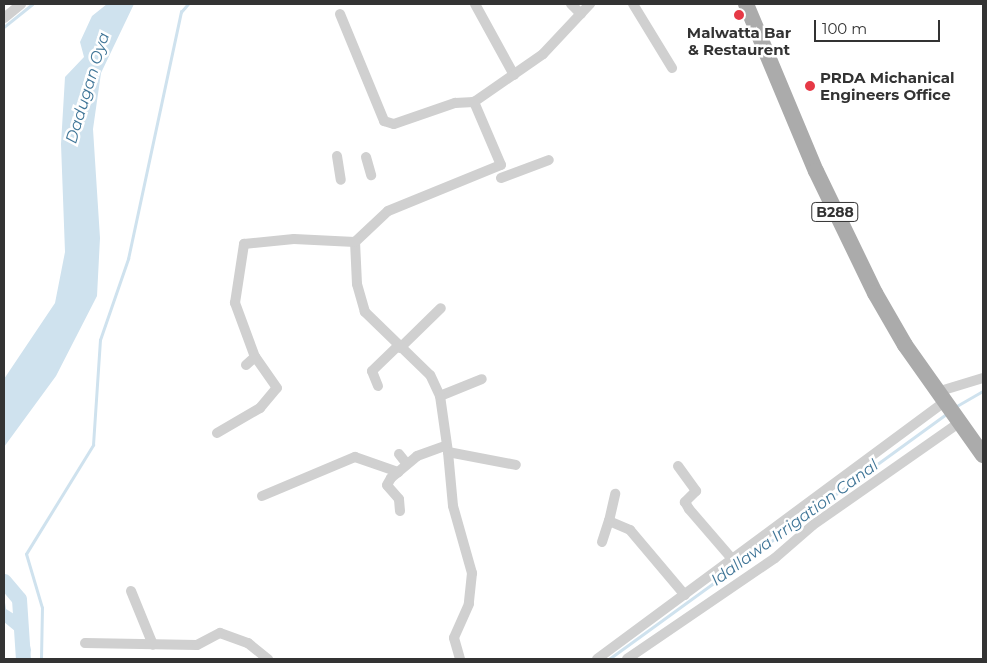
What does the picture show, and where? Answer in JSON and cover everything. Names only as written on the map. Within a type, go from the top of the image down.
[{"type":"main road","name":"B288","points":[[746,4],[847,238],[894,326],[940,397],[983,455]]},
{"type":"street","points":[[4,18],[21,4]]},
{"type":"street","points":[[474,4],[514,75]]},
{"type":"street","points":[[571,4],[581,14]]},
{"type":"street","points":[[340,14],[384,120],[394,124],[455,103],[474,102],[543,54],[590,4]]},
{"type":"street","points":[[632,4],[672,68]]},
{"type":"street","points":[[217,433],[260,408],[277,388],[255,357],[235,303],[244,244],[294,239],[355,242],[388,211],[501,165],[474,102]]},
{"type":"street","points":[[337,156],[341,180]]},
{"type":"street","points":[[366,157],[371,175]]},
{"type":"street","points":[[501,178],[549,160]]},
{"type":"street","points":[[355,242],[356,275],[365,312],[430,375],[440,396],[453,506],[472,573],[469,604],[454,638],[460,659]]},
{"type":"street","points":[[378,386],[372,371],[441,308]]},
{"type":"street","points":[[246,365],[255,357]]},
{"type":"street","points":[[598,659],[733,560],[940,397],[983,378]]},
{"type":"street","points":[[440,396],[482,379]]},
{"type":"street","points":[[627,659],[775,558],[812,525],[960,422]]},
{"type":"street","points":[[400,511],[398,499],[387,486],[406,463],[446,449],[516,465]]},
{"type":"street","points":[[399,454],[406,463]]},
{"type":"street","points":[[262,496],[355,457],[398,472]]},
{"type":"street","points":[[678,466],[696,491],[686,502],[689,509],[733,560]]},
{"type":"street","points":[[602,542],[615,494]]},
{"type":"street","points":[[609,520],[630,530],[685,595]]},
{"type":"street","points":[[131,591],[153,645]]},
{"type":"street","points":[[84,643],[197,645],[220,633],[248,643],[268,659]]},
{"type":"water","points":[[107,4],[134,4],[101,73],[93,129],[100,238],[97,296],[56,376],[4,447],[4,379],[55,303],[65,252],[61,144],[65,77],[84,57],[80,42],[92,16]]},
{"type":"water","points":[[4,596],[6,609],[14,614],[13,602],[19,599],[31,650],[29,659],[17,659],[15,631],[4,622]]},
{"type":"waterway","points":[[4,27],[32,4]]},
{"type":"waterway","points":[[41,659],[42,608],[26,554],[93,445],[100,340],[128,259],[181,12],[188,4]]},
{"type":"waterway","name":"Idallawa Irrigation Canal","points":[[955,407],[983,391]]},
{"type":"waterway","name":"Idallawa Irrigation Canal","points":[[609,659],[947,413]]},
{"type":"waterway","name":"Dadugan Oya","points":[[4,581],[19,599],[23,659]]},
{"type":"place","name":"Malwatta Bar & Restaurent","points":[[739,15]]},
{"type":"place","name":"PRDA Michanical Engineers Office","points":[[810,86]]}]
